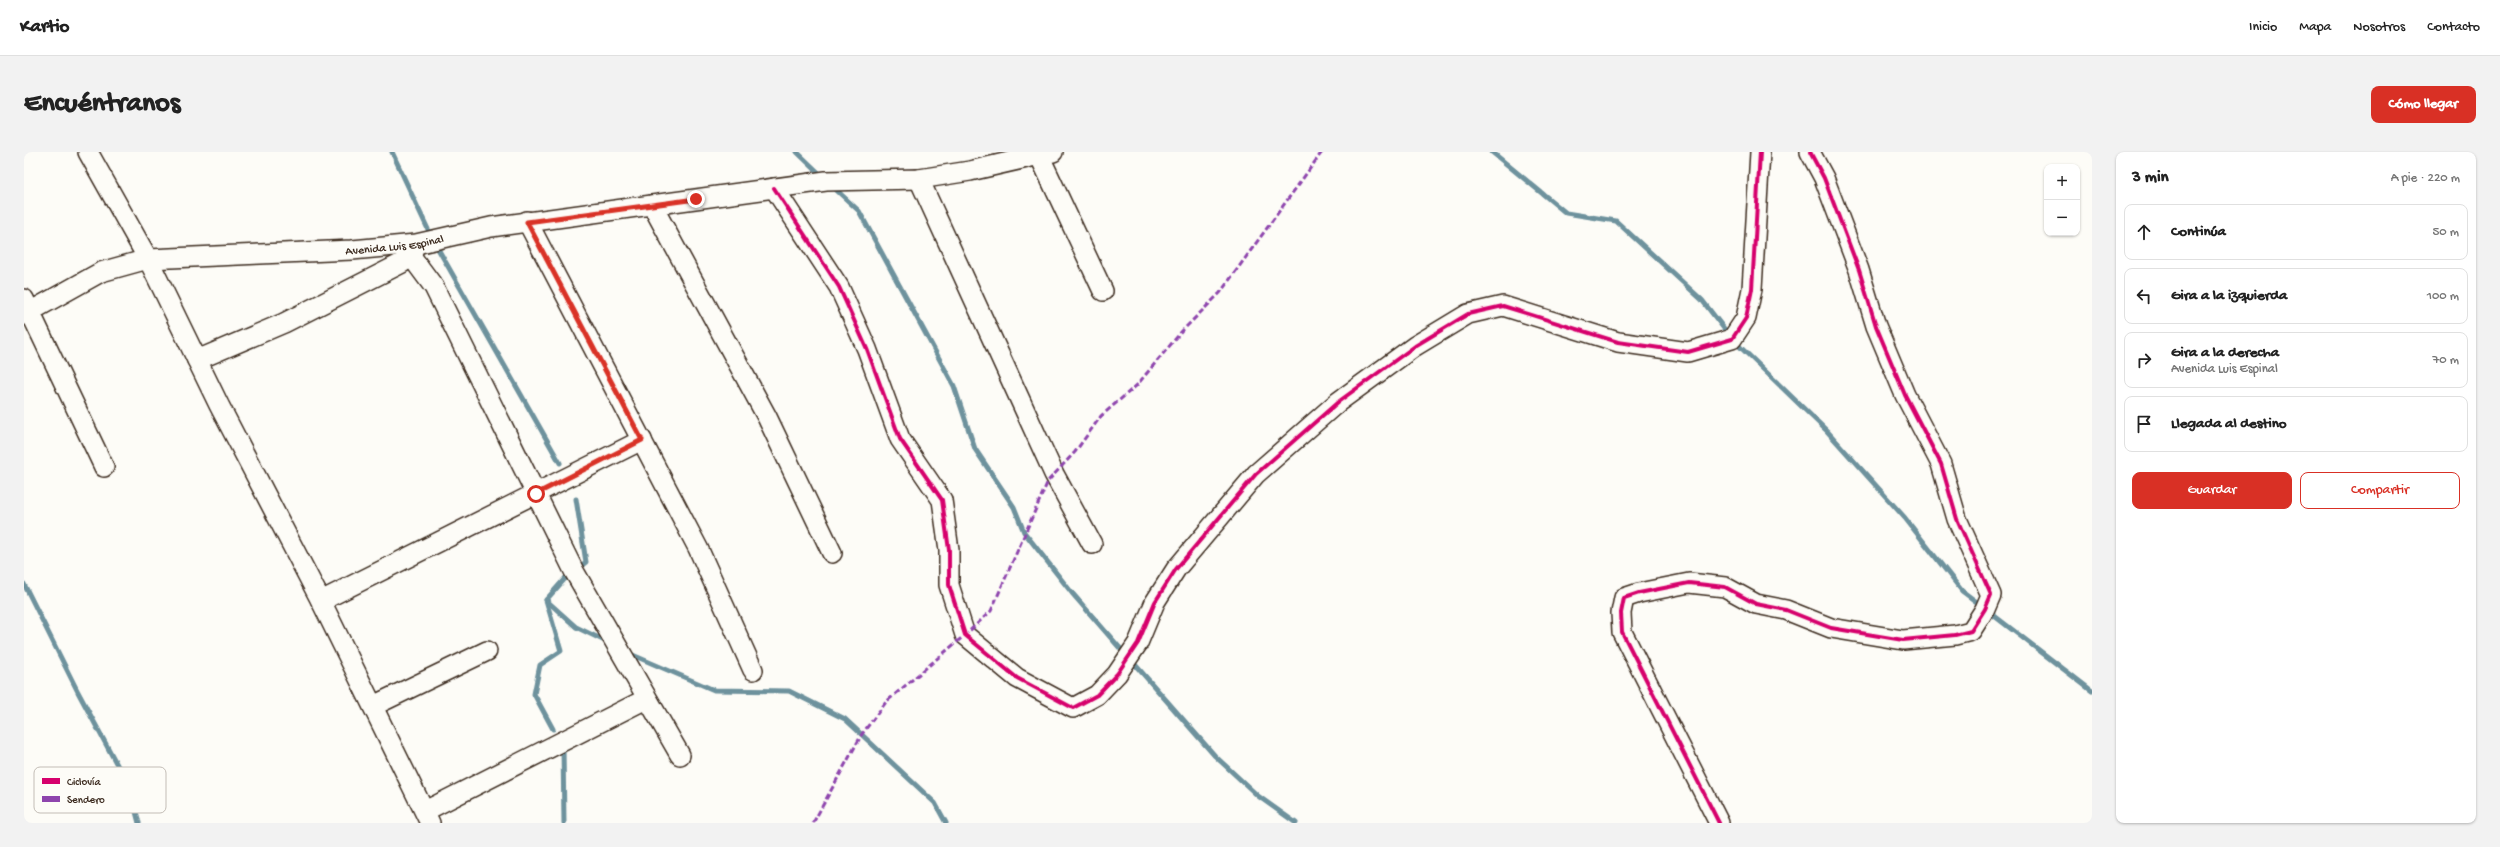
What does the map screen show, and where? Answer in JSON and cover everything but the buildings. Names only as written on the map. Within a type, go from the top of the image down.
[{"type":"street","points":[[88,152],[148,259],[197,360],[373,706],[427,817],[646,699]]},
{"type":"street","points":[[774,188],[839,287],[867,350],[900,439],[942,500],[949,550],[949,585],[966,635],[1017,678],[1073,708],[1097,696],[1118,674],[1138,643],[1155,602],[1176,569],[1256,474],[1338,402],[1415,346],[1468,314],[1503,306],[1618,342],[1688,352],[1732,339],[1746,318],[1752,289],[1760,152]]},
{"type":"street","points":[[1719,823],[1622,632],[1621,613],[1624,598],[1639,593],[1689,583],[1725,587],[1756,604],[1786,610],[1831,628],[1903,640],[1955,635],[1971,631],[1986,609],[1991,595],[1957,518],[1941,464],[1905,395],[1876,326],[1859,270],[1827,184],[1810,152]]},
{"type":"street","points":[[1046,154],[1103,291]]},
{"type":"street","name":"Avenida Luis Espinal","points":[[26,308],[101,272],[148,259],[352,250],[413,250],[491,227],[826,181],[919,179],[1046,154]]},
{"type":"street","points":[[919,179],[1054,474],[1092,544]]},
{"type":"street","points":[[652,205],[767,416],[832,553]]},
{"type":"street","points":[[527,222],[698,548],[753,670]]},
{"type":"street","points":[[197,360],[284,323],[402,263],[413,250],[434,287],[574,571],[646,699],[680,755]]},
{"type":"street","points":[[26,308],[104,467]]},
{"type":"street","points":[[320,601],[642,440]]},
{"type":"street","points":[[373,706],[487,651]]},
{"type":"waterway","points":[[392,152],[433,240],[560,463]]},
{"type":"waterway","points":[[797,152],[823,177]]},
{"type":"waterway","points":[[1492,152],[1566,213],[1616,221],[1702,300],[1732,339],[1827,431],[1905,518],[1962,591],[1982,606]]},
{"type":"waterway","points":[[833,187],[859,211],[954,386],[975,449],[1014,507],[1024,532],[1072,593],[1125,654]]},
{"type":"waterway","points":[[576,499],[586,562],[577,569]]},
{"type":"waterway","points":[[553,729],[534,694],[540,665],[561,651],[546,600],[570,573]]},
{"type":"waterway","points":[[24,584],[78,692],[118,767]]},
{"type":"waterway","points":[[546,600],[576,627],[609,643]]},
{"type":"waterway","points":[[1988,611],[2092,691]]},
{"type":"waterway","points":[[628,653],[714,690],[789,691],[845,719],[935,803],[946,823]]},
{"type":"waterway","points":[[1131,660],[1215,756],[1258,796],[1296,823]]},
{"type":"waterway","points":[[563,747],[564,823]]},
{"type":"waterway","points":[[136,813],[139,823]]},
{"type":"marked path","points":[[813,823],[862,734],[886,702],[991,611],[1048,481],[1075,452],[1101,416],[1137,385],[1182,331],[1220,293],[1322,152]]},
{"type":"cycle path","points":[[774,188],[839,287],[867,349],[900,439],[942,500],[949,550],[949,585],[965,635],[1017,678],[1073,708],[1097,695],[1117,674],[1138,643],[1155,602],[1176,569],[1256,474],[1338,402],[1415,346],[1468,314],[1503,306],[1618,342],[1688,352],[1732,339],[1746,318],[1752,289],[1760,152]]},
{"type":"cycle path","points":[[1719,823],[1622,632],[1621,613],[1624,598],[1639,593],[1689,583],[1725,587],[1756,604],[1786,610],[1831,628],[1903,640],[1955,635],[1971,631],[1985,609],[1991,595],[1957,519],[1941,464],[1905,395],[1876,326],[1859,270],[1824,178],[1810,152]]},
{"type":"route","points":[[536,494],[642,440],[527,222],[583,213],[696,199]]}]
